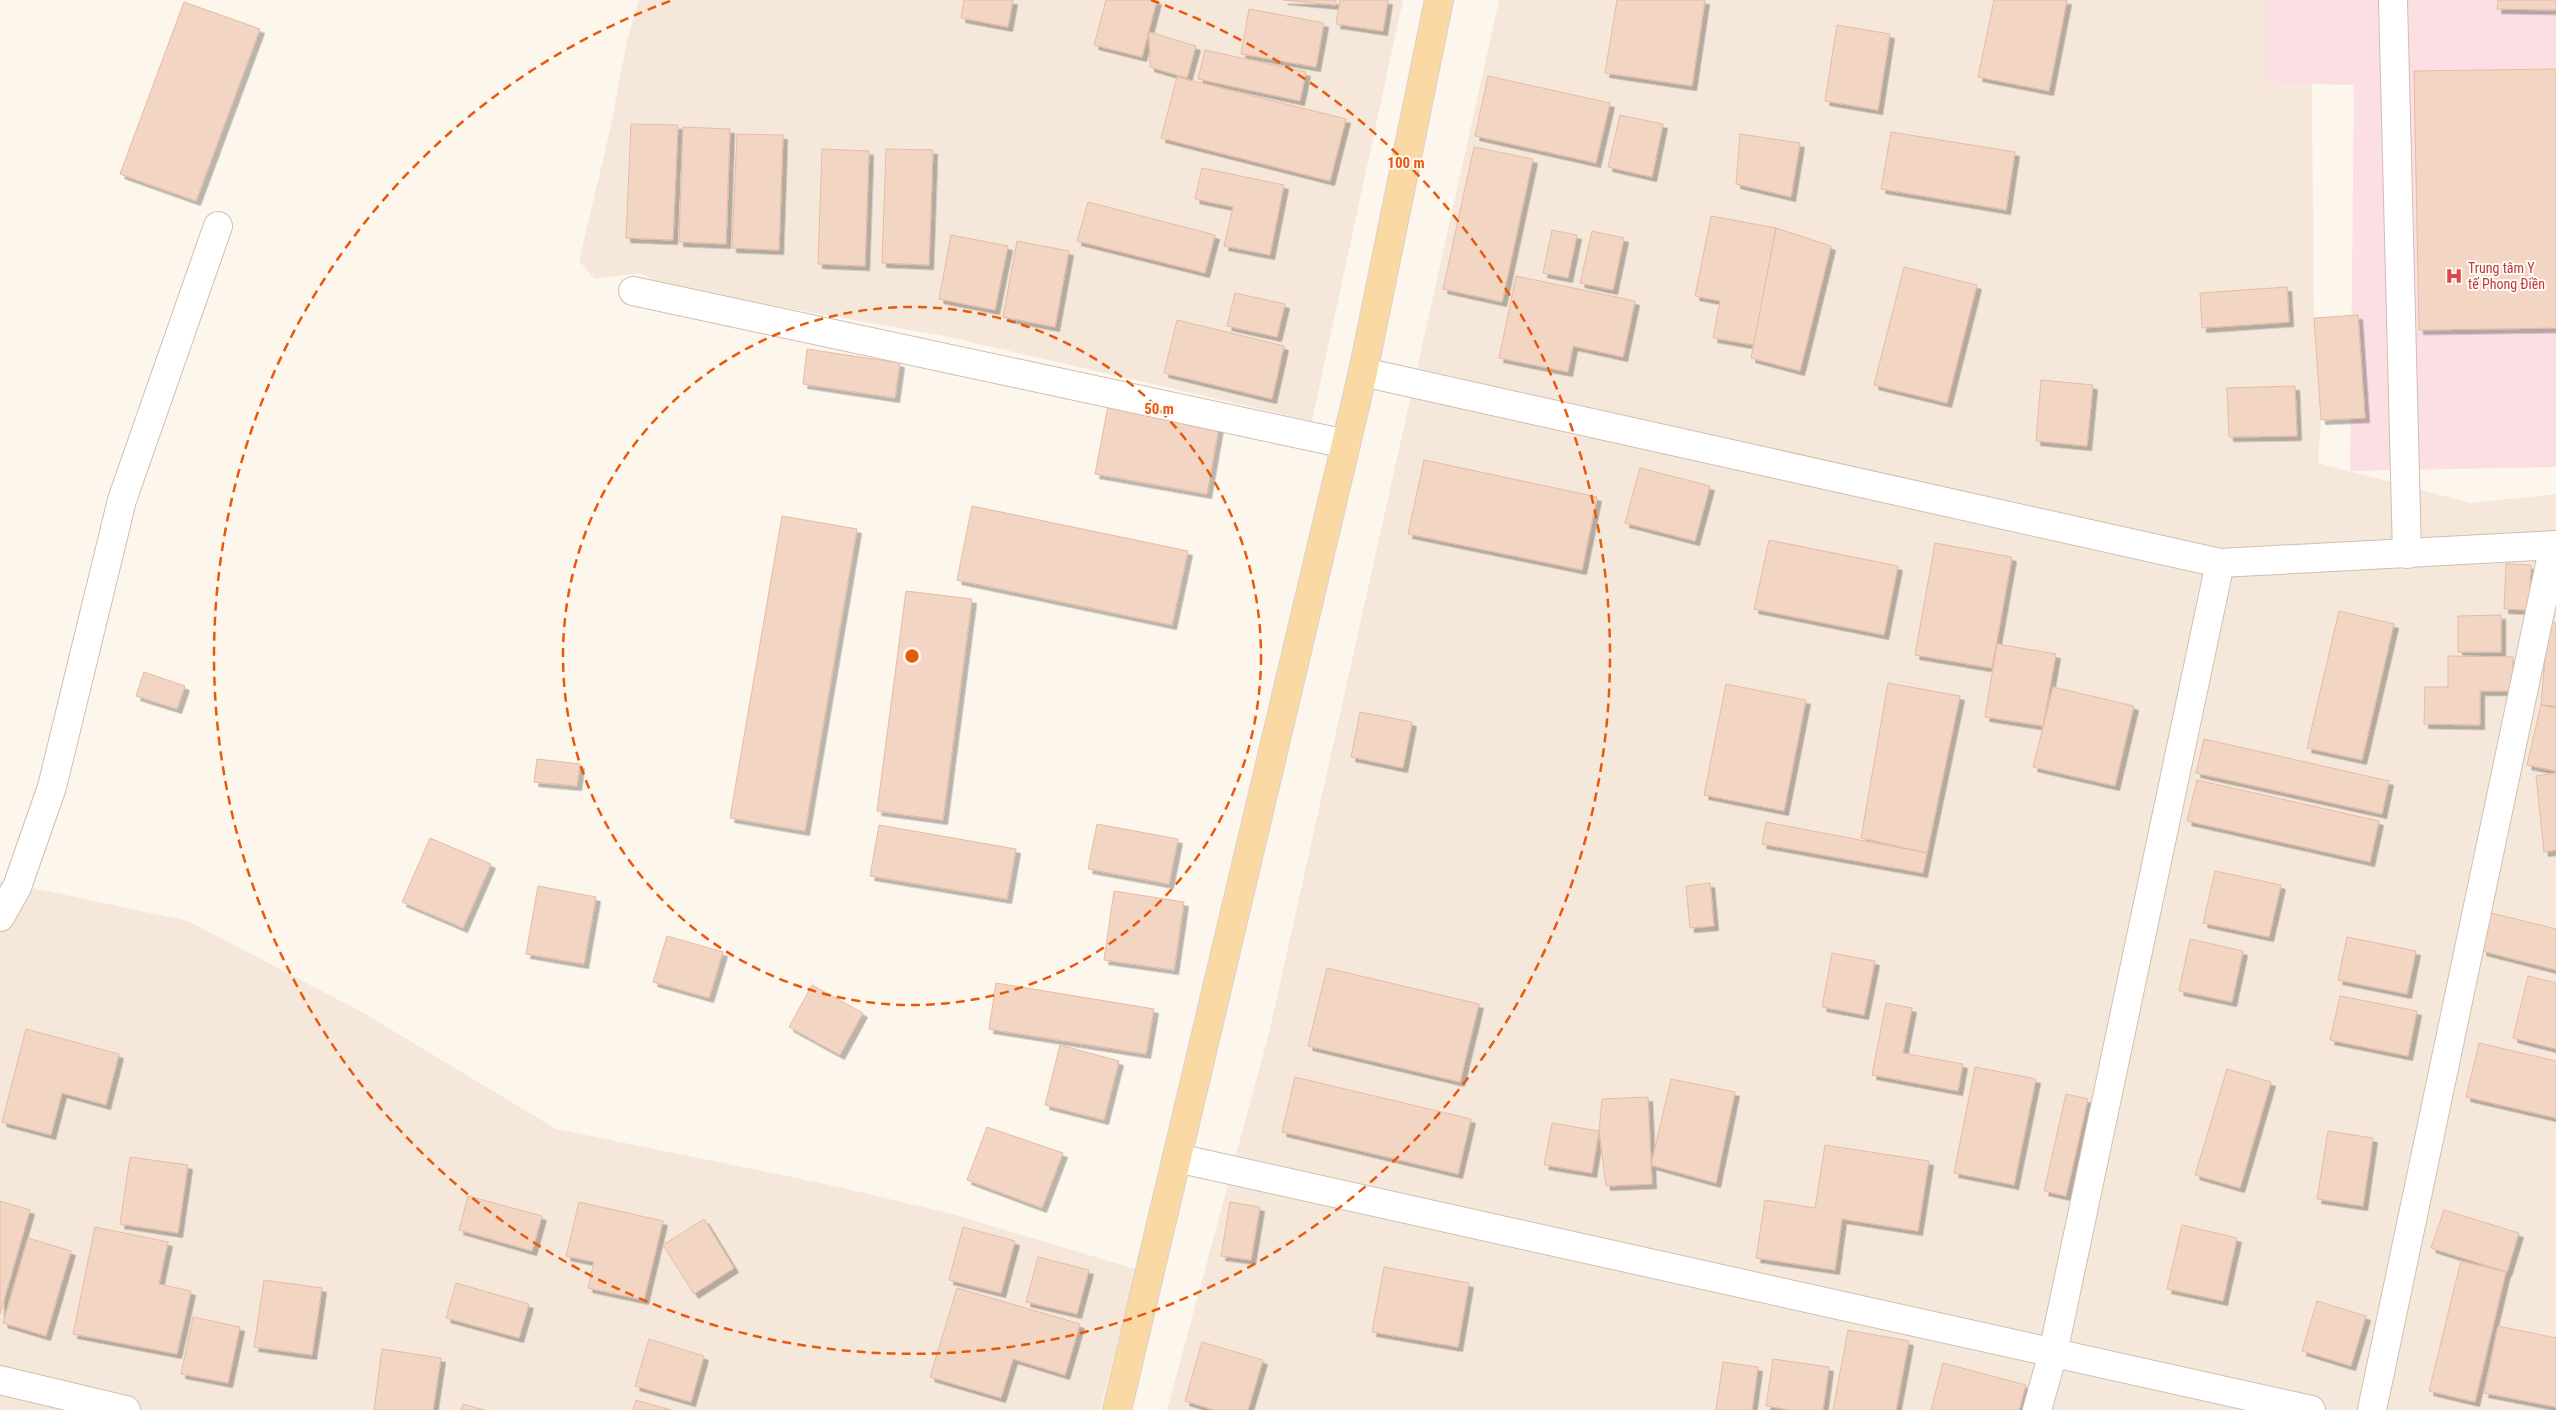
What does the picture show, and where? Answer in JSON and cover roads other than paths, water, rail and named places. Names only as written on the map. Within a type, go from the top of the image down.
[{"type":"main road","points":[[1117,1410],[1363,372],[1439,0]]},
{"type":"street","points":[[2393,0],[2407,554]]},
{"type":"street","points":[[0,917],[17,887],[52,787],[122,500],[218,226]]},
{"type":"street","points":[[633,290],[1346,444]]},
{"type":"street","points":[[1363,372],[2220,563],[2555,545],[2372,1410]]},
{"type":"street","points":[[2037,1410],[2053,1353],[2220,563]]},
{"type":"street","points":[[1177,1158],[2311,1410]]},
{"type":"street","points":[[0,1380],[126,1410]]},
{"type":"place","name":"Trung tâm Y tế Phong Điền","points":[[2454,276]]}]
